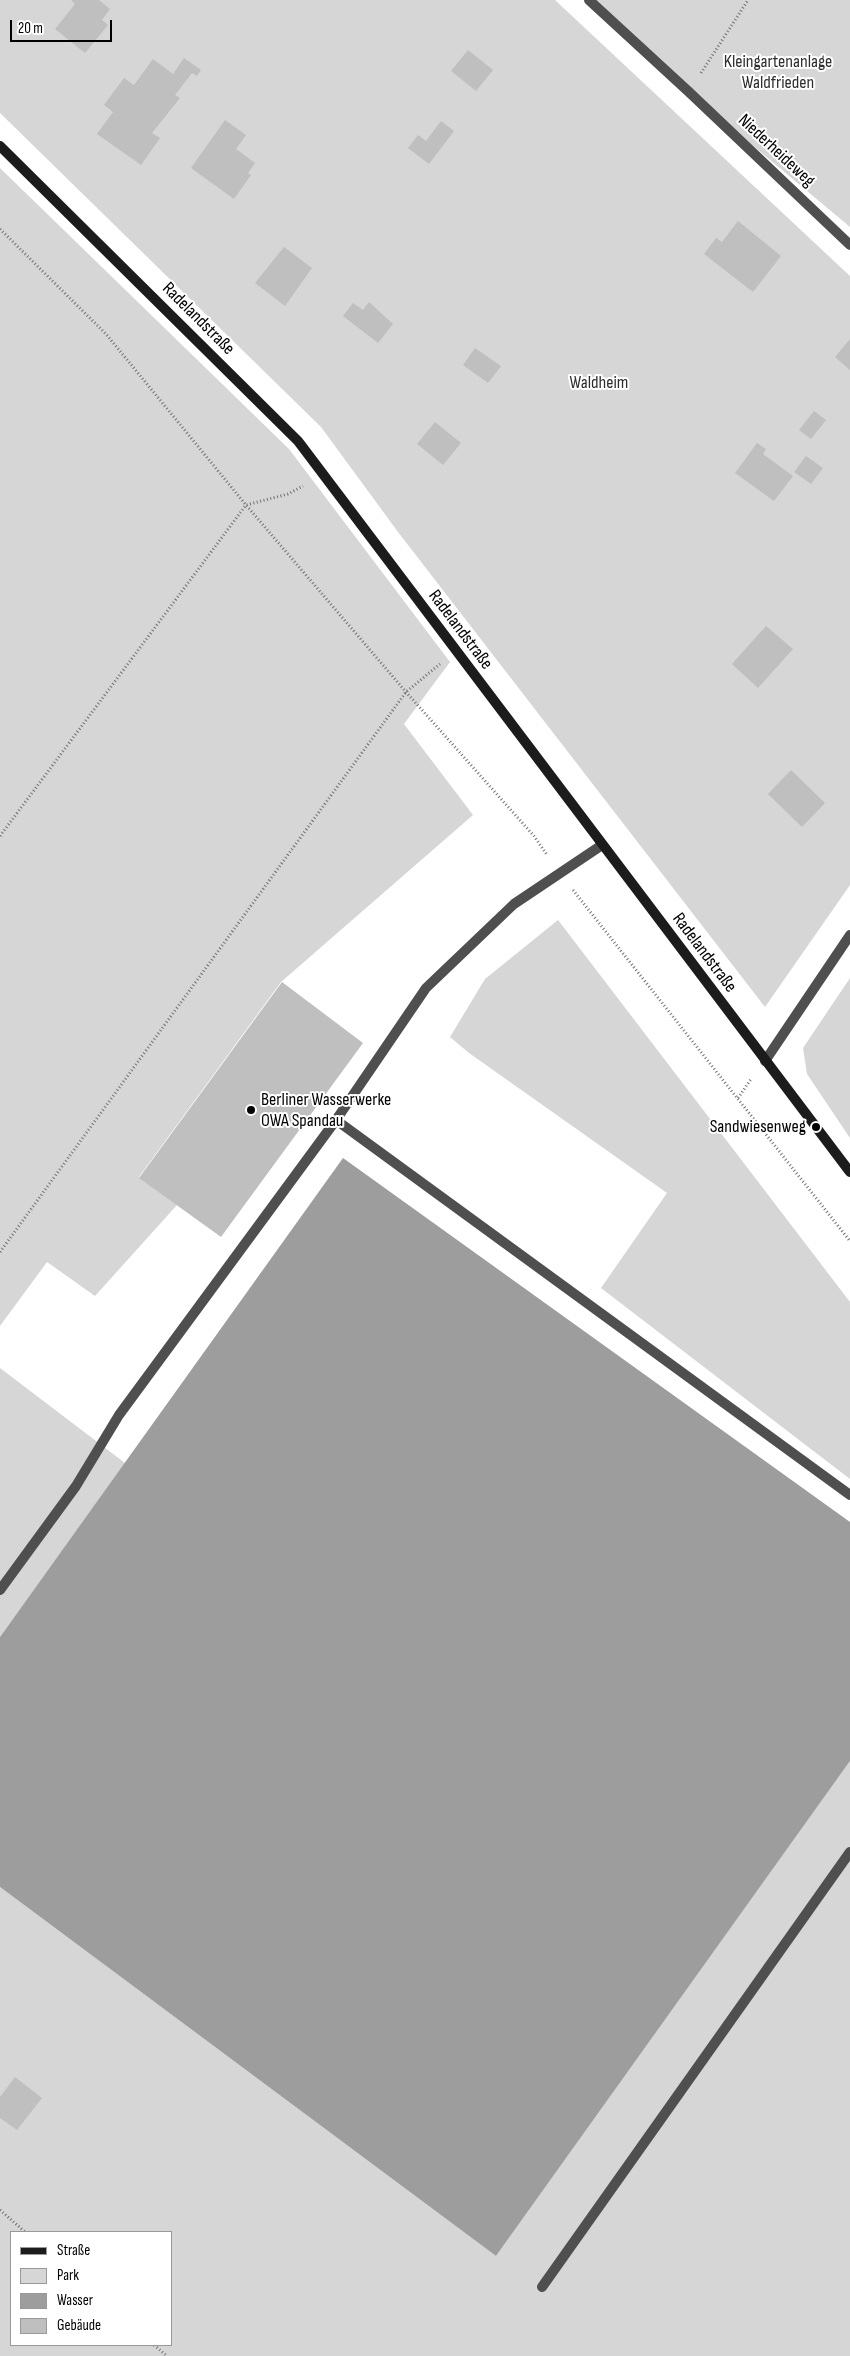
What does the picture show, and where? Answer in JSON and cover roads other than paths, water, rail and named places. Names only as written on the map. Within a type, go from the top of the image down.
[{"type":"street","name":"Niederheideweg","points":[[589,0],[690,92],[850,245]]},
{"type":"street","name":"Radelandstraße","points":[[0,146],[298,441],[850,1172]]},
{"type":"street","points":[[0,1590],[76,1486],[118,1414],[336,1120],[426,988],[514,904],[602,845]]},
{"type":"street","points":[[765,1061],[850,935]]},
{"type":"street","points":[[336,1120],[850,1495]]},
{"type":"street","points":[[542,2287],[850,1852]]},
{"type":"water","points":[[343,1158],[850,1522],[850,1761],[496,2256],[0,1887],[0,1637]]},
{"type":"place","name":"Berliner Wasserwerke OWA Spandau","points":[[251,1110]]},
{"type":"place","name":"Sandwiesenweg","points":[[816,1127]]},
{"type":"park label","name":"Kleingartenanlage Waldfrieden","points":[[778,72]]},
{"type":"park label","name":"Waldheim","points":[[599,383]]}]
